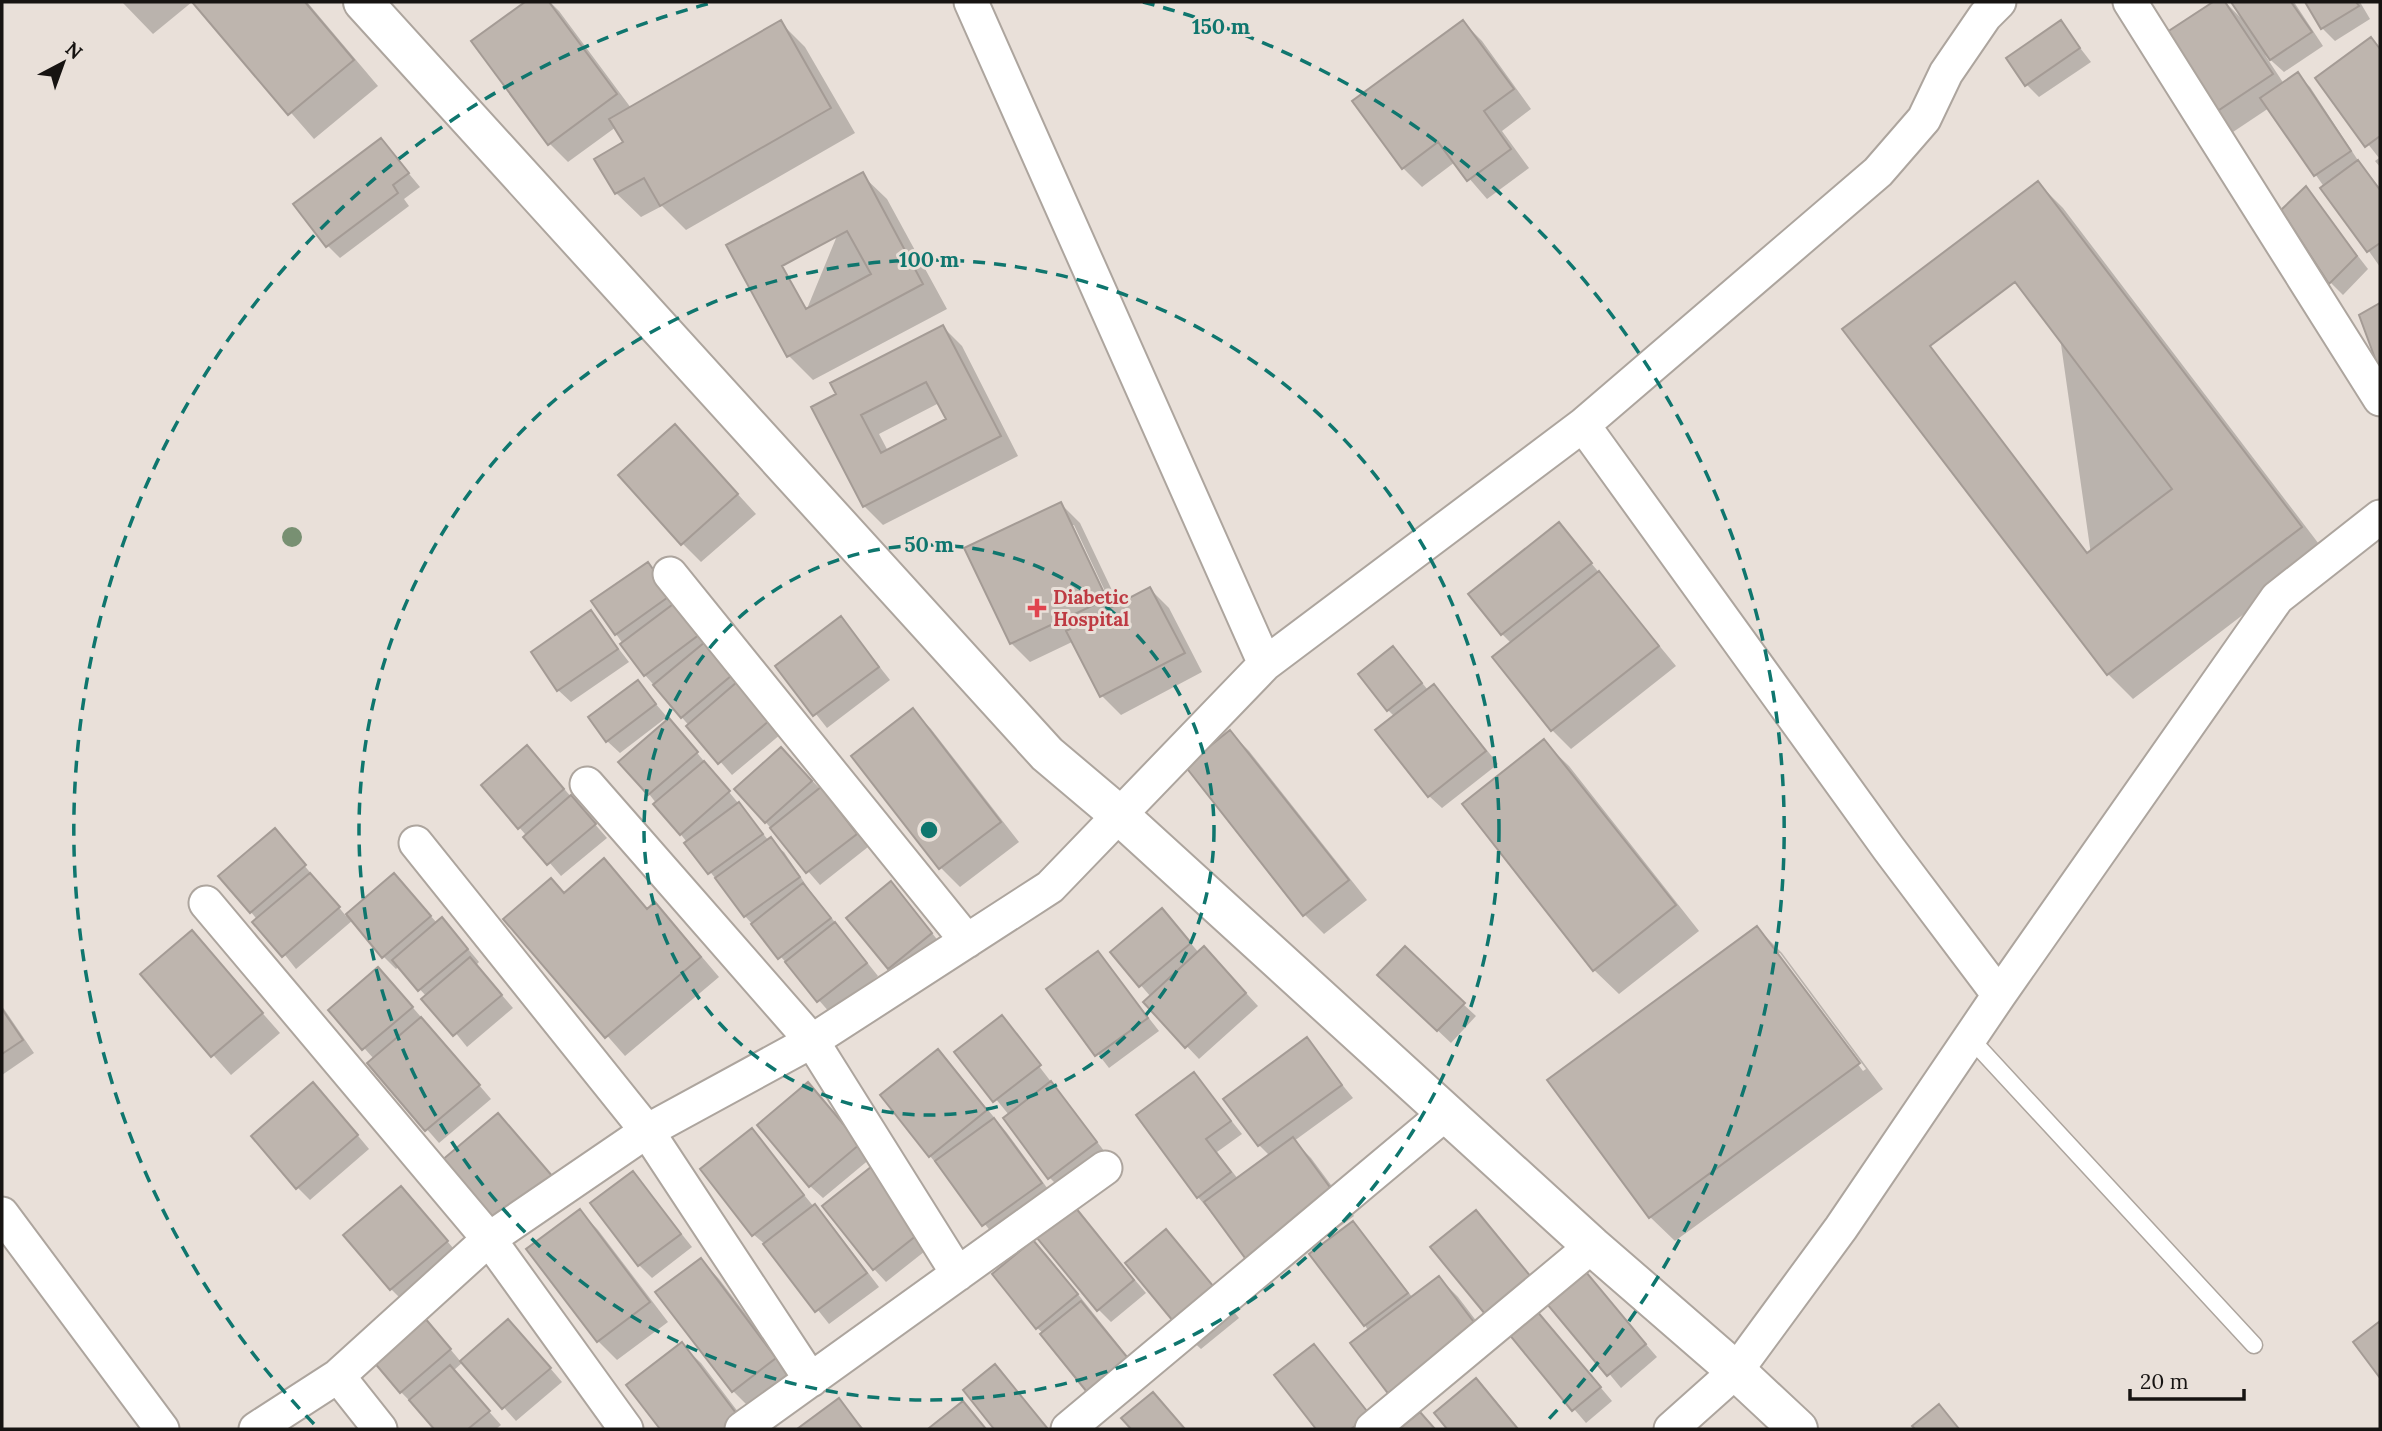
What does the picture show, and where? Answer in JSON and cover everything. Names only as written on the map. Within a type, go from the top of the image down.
[{"type":"street","points":[[363,2],[1046,754],[1118,814],[1592,1246],[1736,1371],[1798,1429]]},
{"type":"street","points":[[971,2],[1265,664]]},
{"type":"street","points":[[256,1429],[338,1376],[489,1239],[647,1131],[812,1041],[1051,887],[1118,814],[1265,664],[1583,425],[1655,360],[1878,172],[1924,119],[1946,73],[1985,16],[1999,2]]},
{"type":"street","points":[[2130,2],[2380,399]]},
{"type":"street","points":[[1583,425],[1889,849],[1999,995]]},
{"type":"street","points":[[1671,1429],[1736,1371],[1841,1228],[1999,995],[2277,598],[2380,517]]},
{"type":"street","points":[[670,574],[967,941]]},
{"type":"street","points":[[587,783],[812,1041],[958,1274]]},
{"type":"street","points":[[416,843],[647,1131],[811,1380]]},
{"type":"street","points":[[206,903],[489,1239],[626,1429]]},
{"type":"street","points":[[1068,1429],[1446,1113]]},
{"type":"street","points":[[742,1429],[1105,1168]]},
{"type":"street","points":[[2,1214],[162,1429]]},
{"type":"street","points":[[1372,1429],[1592,1246]]},
{"type":"street","points":[[338,1376],[380,1429]]},
{"type":"lane","points":[[1970,1038],[2254,1345]]},
{"type":"building","points":[[192,2],[305,2],[354,60],[288,115]]},
{"type":"building","points":[[525,2],[549,2],[617,94],[548,145],[471,41]]},
{"type":"building","points":[[2213,2],[2225,2],[2273,74],[2213,114],[2161,36]]},
{"type":"building","points":[[2231,2],[2291,2],[2312,32],[2270,60]]},
{"type":"building","points":[[2305,2],[2356,2],[2359,6],[2321,29]]},
{"type":"building","points":[[781,20],[831,108],[660,206],[644,178],[615,194],[594,159],[623,142],[609,119]]},
{"type":"building","points":[[1463,20],[1514,89],[1484,111],[1511,149],[1467,181],[1438,142],[1402,169],[1352,101]]},
{"type":"building","points":[[2061,20],[2080,48],[2025,86],[2006,58]]},
{"type":"building","points":[[2371,37],[2380,49],[2380,136],[2365,147],[2315,78]]},
{"type":"building","points":[[2298,72],[2351,151],[2314,176],[2260,98]]},
{"type":"building","points":[[381,138],[409,173],[393,185],[398,193],[326,247],[293,204]]},
{"type":"building","points":[[2358,160],[2380,190],[2380,243],[2367,252],[2320,188]]},
{"type":"building","points":[[863,172],[923,284],[787,357],[726,245]]},
{"type":"building","points":[[2038,181],[2302,527],[2107,675],[1842,329]]},
{"type":"building","points":[[2306,186],[2357,256],[2329,284],[2281,210]]},
{"type":"building","points":[[847,231],[871,274],[806,309],[782,266]]},
{"type":"building","points":[[2015,282],[2172,489],[2087,553],[1930,346]]},
{"type":"building","points":[[2380,303],[2380,372],[2359,315]]},
{"type":"building","points":[[943,325],[1001,436],[863,507],[811,407],[836,394],[830,383]],"holes":[[[926,382],[946,419],[881,453],[861,415]]]},
{"type":"building","points":[[675,424],[738,494],[681,545],[618,475]]},
{"type":"building","points":[[1061,502],[1107,599],[1010,644],[964,548]]},
{"type":"building","points":[[1559,522],[1592,563],[1501,635],[1468,594]]},
{"type":"building","points":[[648,562],[671,595],[615,635],[591,601]]},
{"type":"building","points":[[1599,571],[1659,646],[1551,731],[1492,657]]},
{"type":"building","points":[[1150,587],[1185,653],[1100,697],[1066,631]]},
{"type":"building","points":[[676,602],[700,634],[644,676],[620,644]]},
{"type":"building","points":[[591,610],[618,649],[557,691],[531,652]]},
{"type":"building","points":[[841,616],[879,667],[813,716],[775,666]]},
{"type":"building","points":[[705,642],[732,675],[681,718],[653,685]]},
{"type":"building","points":[[1393,646],[1422,683],[1387,711],[1358,674]]},
{"type":"building","points":[[638,680],[656,704],[606,742],[588,717]]},
{"type":"building","points":[[737,682],[770,720],[718,764],[686,726]]},
{"type":"building","points":[[1434,684],[1486,751],[1428,797],[1375,730]]},
{"type":"building","points":[[913,708],[1001,822],[939,869],[851,756]]},
{"type":"building","points":[[669,718],[698,752],[648,795],[618,762]]},
{"type":"building","points":[[1230,730],[1349,880],[1303,916],[1185,766]]},
{"type":"building","points":[[1544,739],[1676,905],[1593,971],[1462,804]]},
{"type":"building","points":[[527,745],[564,789],[518,829],[481,785]]},
{"type":"building","points":[[781,747],[812,781],[765,823],[734,789]]},
{"type":"building","points":[[704,761],[730,791],[680,835],[653,804]]},
{"type":"building","points":[[821,787],[857,834],[806,873],[770,828]]},
{"type":"building","points":[[571,795],[596,824],[547,865],[523,837]]},
{"type":"building","points":[[739,802],[763,834],[708,874],[684,843]]},
{"type":"building","points":[[275,828],[306,865],[250,913],[218,876]]},
{"type":"building","points":[[771,837],[800,877],[744,917],[715,878]]},
{"type":"building","points":[[604,858],[647,909],[655,902],[701,957],[605,1038],[503,919],[551,878],[564,893]]},
{"type":"building","points":[[310,873],[340,907],[282,957],[252,922]]},
{"type":"building","points":[[394,873],[431,916],[382,958],[346,914]]},
{"type":"building","points":[[891,881],[932,933],[888,969],[846,918]]},
{"type":"building","points":[[803,883],[831,918],[778,959],[751,924]]},
{"type":"building","points":[[1162,908],[1191,943],[1139,987],[1110,952]]},
{"type":"building","points":[[442,917],[468,949],[418,991],[392,960]]},
{"type":"building","points":[[835,922],[867,963],[817,1002],[785,962]]},
{"type":"building","points":[[1757,926],[1860,1063],[1649,1218],[1547,1080]]},
{"type":"building","points":[[192,930],[263,1013],[211,1057],[140,974]]},
{"type":"building","points":[[1204,946],[1246,993],[1185,1048],[1143,1002]]},
{"type":"building","points":[[1405,946],[1465,1003],[1437,1031],[1377,975]]},
{"type":"building","points":[[1098,951],[1148,1018],[1095,1056],[1046,989]]},
{"type":"building","points":[[470,957],[502,995],[453,1036],[421,999]]},
{"type":"building","points":[[378,967],[413,1007],[362,1050],[328,1010]]},
{"type":"building","points":[[2,1009],[23,1040],[2,1054]]},
{"type":"building","points":[[1002,1015],[1041,1065],[993,1102],[954,1052]]},
{"type":"building","points":[[421,1017],[480,1085],[425,1131],[367,1063]]},
{"type":"building","points":[[1307,1037],[1342,1085],[1258,1146],[1223,1099]]},
{"type":"building","points":[[938,1049],[987,1110],[929,1157],[880,1095]]},
{"type":"building","points":[[1194,1072],[1231,1121],[1206,1139],[1231,1172],[1197,1198],[1136,1115]]},
{"type":"building","points":[[1051,1081],[1097,1142],[1048,1179],[1003,1118]]},
{"type":"building","points":[[313,1082],[358,1135],[296,1189],[251,1136]]},
{"type":"building","points":[[808,1082],[860,1144],[809,1187],[757,1125]]},
{"type":"building","points":[[498,1113],[553,1177],[496,1226],[441,1161]]},
{"type":"building","points":[[994,1118],[1042,1183],[982,1226],[935,1161]]},
{"type":"building","points":[[752,1128],[804,1195],[752,1236],[700,1169]]},
{"type":"building","points":[[1293,1137],[1337,1197],[1248,1262],[1204,1202]]},
{"type":"building","points":[[876,1163],[927,1227],[873,1270],[822,1206]]},
{"type":"building","points":[[633,1171],[681,1234],[638,1266],[590,1203]]},
{"type":"building","points":[[401,1186],[448,1241],[390,1290],[343,1235]]},
{"type":"building","points":[[815,1204],[867,1273],[815,1312],[763,1244]]},
{"type":"building","points":[[1075,1207],[1134,1280],[1097,1311],[1037,1238]]},
{"type":"building","points":[[580,1209],[650,1302],[597,1342],[526,1249]]},
{"type":"building","points":[[1476,1210],[1536,1283],[1490,1320],[1430,1247]]},
{"type":"building","points":[[1353,1221],[1408,1293],[1364,1326],[1309,1254]]},
{"type":"building","points":[[1166,1229],[1228,1304],[1187,1338],[1125,1263]]},
{"type":"building","points":[[1033,1240],[1078,1294],[1036,1329],[992,1274]]},
{"type":"building","points":[[701,1258],[776,1358],[732,1392],[655,1292]]},
{"type":"building","points":[[1581,1266],[1646,1344],[1607,1376],[1542,1298]]},
{"type":"building","points":[[1439,1276],[1479,1329],[1390,1396],[1350,1343]]},
{"type":"building","points":[[1081,1301],[1132,1363],[1091,1397],[1040,1334]]},
{"type":"building","points":[[1536,1310],[1601,1387],[1572,1411],[1508,1333]]},
{"type":"building","points":[[424,1317],[451,1349],[400,1393],[373,1361]]},
{"type":"building","points":[[508,1319],[551,1368],[502,1409],[460,1361]]},
{"type":"building","points":[[2380,1321],[2380,1378],[2353,1342]]},
{"type":"building","points":[[682,1342],[748,1429],[660,1429],[626,1385]]},
{"type":"building","points":[[1314,1344],[1370,1415],[1351,1429],[1316,1429],[1274,1375]]},
{"type":"building","points":[[995,1364],[1048,1429],[994,1429],[963,1390]]},
{"type":"building","points":[[450,1365],[490,1411],[468,1429],[434,1429],[409,1400]]},
{"type":"building","points":[[1476,1378],[1518,1429],[1447,1429],[1434,1413]]},
{"type":"building","points":[[1153,1392],[1185,1429],[1131,1429],[1121,1418]]},
{"type":"building","points":[[839,1398],[862,1429],[797,1429]]},
{"type":"building","points":[[963,1401],[986,1429],[929,1428]]},
{"type":"building","points":[[1939,1404],[1959,1429],[1915,1429],[1912,1426]]},
{"type":"building","points":[[1420,1412],[1435,1429],[1399,1429]]},
{"type":"place","name":"Diabetic Hospital","points":[[1037,608]]}]
